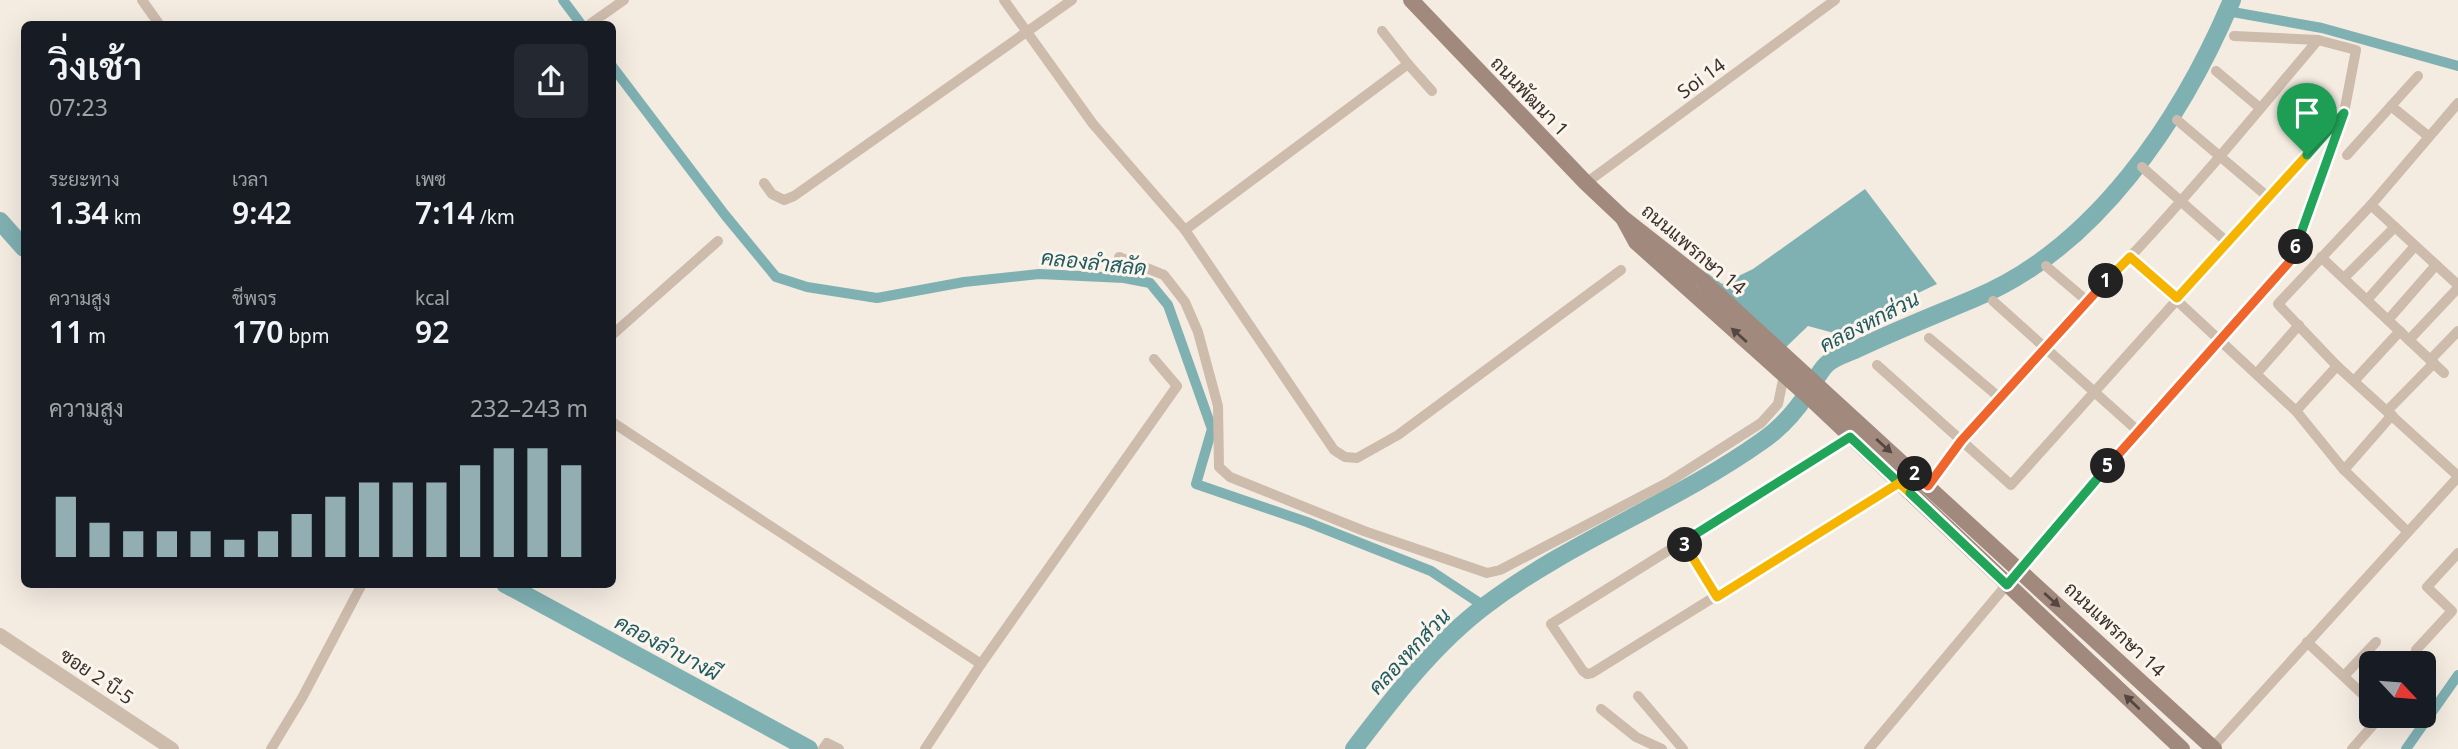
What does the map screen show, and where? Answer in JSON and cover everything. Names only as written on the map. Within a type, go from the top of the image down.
[{"type":"main road","name":"ถนนพัฒนา 1","points":[[1411,0],[1586,183],[1623,218]]},
{"type":"main road","name":"ถนนแพรกษา 14","points":[[1623,218],[1702,280],[1791,375],[1928,486],[2213,748]]},
{"type":"main road","name":"ถนนแพรกษา 14","points":[[1827,404],[1850,437],[2182,749]]},
{"type":"main road","points":[[2182,749],[2197,733]]},
{"type":"street","points":[[142,0],[157,21]]},
{"type":"street","points":[[601,0],[609,10]]},
{"type":"street","points":[[594,21],[624,0]]},
{"type":"street","points":[[1004,0],[1093,124],[1185,230],[1334,450],[1345,457],[1357,458],[1401,433],[1621,270]]},
{"type":"street","points":[[764,183],[777,198],[784,200],[794,195],[1072,0]]},
{"type":"street","name":"Soi 14","points":[[1586,183],[1835,0]]},
{"type":"street","points":[[1382,31],[1432,92]]},
{"type":"street","points":[[1869,749],[2138,431],[2292,259],[2344,113],[2356,50],[2318,40],[2234,36]]},
{"type":"street","points":[[1928,486],[1961,441],[2086,300],[2130,257],[2180,201],[2318,40]]},
{"type":"street","points":[[1185,230],[1408,64]]},
{"type":"street","points":[[2216,71],[2260,108]]},
{"type":"street","points":[[2347,155],[2418,76]]},
{"type":"street","points":[[2213,748],[2458,476],[2337,366],[2278,304],[2371,205],[2458,103]]},
{"type":"street","points":[[2391,106],[2428,136]]},
{"type":"street","points":[[1877,365],[2011,485],[2093,390],[2344,113]]},
{"type":"street","points":[[2177,120],[2268,197]]},
{"type":"street","points":[[2142,167],[2227,242]]},
{"type":"street","points":[[2371,205],[2458,286],[2409,340]]},
{"type":"street","points":[[2344,278],[2395,227]]},
{"type":"street","points":[[616,331],[718,241]]},
{"type":"street","points":[[2367,300],[2415,246]]},
{"type":"street","points":[[1119,257],[1164,275],[1185,302],[1198,332],[1217,406],[1219,467],[1230,477],[1364,531],[1487,573],[1500,570],[1657,488],[1721,451],[1761,423],[1778,404],[1791,375]]},
{"type":"street","points":[[2130,257],[2296,411],[2344,470],[2408,532]]},
{"type":"street","points":[[2321,257],[2444,373]]},
{"type":"street","points":[[2388,320],[2436,265]]},
{"type":"street","points":[[2046,266],[2086,300]]},
{"type":"street","points":[[1993,301],[2138,431]]},
{"type":"street","points":[[2257,373],[2299,325]]},
{"type":"street","points":[[2354,381],[2400,331]]},
{"type":"street","points":[[2344,470],[2458,331]]},
{"type":"street","points":[[1929,338],[2000,398]]},
{"type":"street","points":[[925,749],[981,664],[1177,386],[1154,359]]},
{"type":"street","points":[[2296,411],[2337,366]]},
{"type":"street","points":[[616,425],[981,664]]},
{"type":"street","points":[[1850,437],[1555,621],[1551,627],[1587,674],[1717,597],[1899,483],[1912,472]]},
{"type":"street","points":[[1683,542],[1717,597]]},
{"type":"street","points":[[2416,650],[2452,611],[2427,587],[2458,553]]},
{"type":"street","points":[[271,749],[302,698],[360,588]]},
{"type":"street","name":"ซอย 2 บี-5","points":[[0,635],[172,749]]},
{"type":"street","points":[[2307,642],[2359,690]]},
{"type":"street","points":[[2344,676],[2376,642]]},
{"type":"street","points":[[1638,696],[1683,749]]},
{"type":"street","points":[[1601,709],[1636,737],[1662,749]]},
{"type":"street","points":[[2352,749],[2370,728]]},
{"type":"street","points":[[823,749],[827,743],[839,749]]},
{"type":"water","points":[[1865,189],[1937,284],[1834,333],[1808,326],[1785,348],[1702,269],[1722,284],[1753,269]]},
{"type":"waterway","name":"คลองลำสลัด","points":[[563,0],[579,21]]},
{"type":"waterway","name":"คลองหกส่วน","points":[[1354,749],[1432,654],[1486,605],[1553,561],[1694,484],[1762,441],[1792,413],[1821,370],[1834,359],[1973,299],[2017,277],[2058,248],[2096,214],[2130,175],[2161,133],[2212,45],[2232,0]]},
{"type":"waterway","points":[[2227,11],[2322,28],[2458,66]]},
{"type":"waterway","name":"คลองลำสลัด","points":[[616,71],[725,215],[776,277],[807,287],[877,298],[964,282],[1039,274],[1124,278],[1150,283],[1168,305],[1212,429],[1196,484],[1307,522],[1431,571],[1484,606]]},
{"type":"waterway","name":"คลองลำบางผี","points":[[0,221],[21,245]]},
{"type":"waterway","name":"คลองลำบางผี","points":[[512,588],[809,749]]},
{"type":"waterway","points":[[2406,749],[2458,675]]},
{"type":"route","points":[[2307,155],[2177,298],[2130,257],[2086,300],[1961,441],[1928,486],[1912,472],[1899,483],[1850,437],[1683,542],[1717,597],[1899,483],[2007,585],[2138,431],[2292,259],[2344,113],[2307,155]]}]
